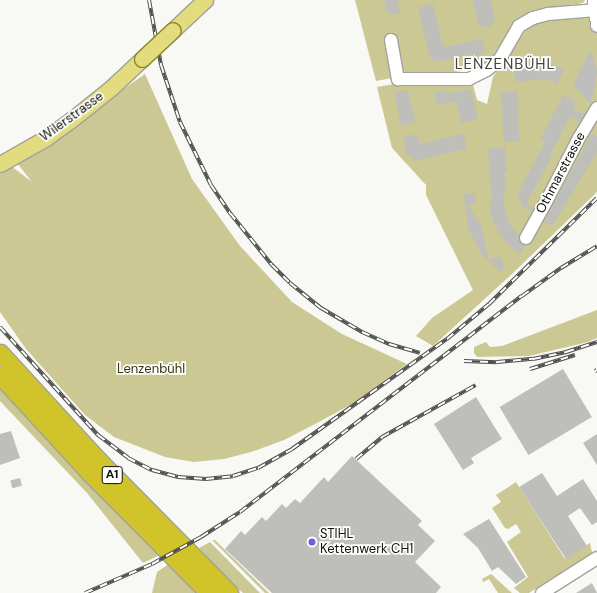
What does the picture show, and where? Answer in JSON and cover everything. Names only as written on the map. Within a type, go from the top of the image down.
[{"type":"highway","name":"A1","points":[[0,353],[105,468],[229,593]]},
{"type":"highway","name":"A1","points":[[0,375],[90,473],[209,593]]},
{"type":"main road","name":"Wilerstrasse","points":[[0,164],[46,138],[80,114],[140,61],[205,0]]},
{"type":"street","points":[[391,40],[398,79],[469,79],[487,70],[500,59],[519,26],[533,18],[548,14],[595,7],[597,26]]},
{"type":"street","name":"Othmarstrasse","points":[[526,238],[578,138],[597,108]]},
{"type":"street","points":[[542,593],[597,558]]},
{"type":"green space","points":[[355,0],[585,0],[583,3],[532,11],[516,19],[493,56],[475,69],[455,72],[424,72],[376,81]]},
{"type":"green space","points":[[597,16],[597,192],[513,273],[433,346],[416,336],[432,318],[473,290],[426,195],[426,185],[392,148],[377,87],[400,83],[472,81],[477,100],[487,104],[493,77],[525,31],[537,23],[555,19]]},
{"type":"green space","name":"Lenzenbühl","points":[[145,74],[192,179],[240,246],[292,302],[342,334],[407,364],[352,404],[315,424],[284,440],[251,452],[224,459],[194,462],[165,457],[114,437],[85,415],[26,349],[0,312],[0,171],[11,166],[32,182],[17,163]]},
{"type":"green space","points":[[597,310],[597,338],[588,342],[529,356],[477,357],[474,353],[474,347],[486,342],[490,347],[502,346]]},
{"type":"green space","points":[[0,385],[46,436],[160,555],[143,563],[87,493],[0,401]]},
{"type":"green space","points":[[516,482],[565,559],[590,543],[592,553],[529,593],[520,593],[514,588],[528,577],[507,542],[521,532],[516,524],[508,529],[505,528],[492,508],[501,502],[496,495]]},
{"type":"green space","points":[[212,540],[215,540],[269,593],[265,593]]},
{"type":"green space","points":[[210,542],[260,593],[243,593],[221,572],[199,548]]},
{"type":"green space","points":[[169,564],[198,593],[152,593],[157,572]]},
{"type":"green space","points":[[491,574],[512,593],[498,593],[489,579],[483,582],[482,579]]},
{"type":"building","points":[[384,0],[397,0],[400,13],[391,15],[391,12],[387,13]]},
{"type":"building","points":[[473,0],[491,0],[495,22],[491,23],[492,26],[479,27]]},
{"type":"building","points":[[433,4],[442,43],[447,47],[482,38],[485,50],[482,51],[483,54],[471,57],[470,54],[437,62],[430,58],[418,7]]},
{"type":"building","points":[[590,50],[597,72],[594,92],[590,103],[573,85]]},
{"type":"building","points":[[550,63],[564,70],[557,84],[547,79],[515,82],[514,66]]},
{"type":"building","points":[[471,89],[478,119],[461,123],[456,101],[437,106],[434,93],[446,90],[447,94]]},
{"type":"building","points":[[408,90],[415,122],[401,125],[394,93]]},
{"type":"building","points":[[517,91],[520,141],[504,142],[501,92]]},
{"type":"building","points":[[563,95],[577,102],[573,109],[585,114],[580,121],[570,116],[550,155],[552,156],[526,204],[534,208],[532,212],[525,206],[524,209],[518,196],[519,191],[545,142],[540,140]]},
{"type":"building","points":[[417,134],[420,144],[463,134],[467,149],[413,161],[412,155],[407,156],[403,137]]},
{"type":"building","points":[[592,134],[597,137],[597,152],[552,226],[544,222]]},
{"type":"building","points":[[505,147],[507,173],[504,173],[506,194],[503,195],[505,209],[510,224],[519,236],[519,242],[525,245],[520,254],[505,242],[491,215],[490,201],[492,201],[488,149]]},
{"type":"building","points":[[475,193],[476,201],[469,206],[482,228],[488,259],[500,257],[505,266],[501,272],[481,254],[468,228],[464,194]]},
{"type":"building","points":[[563,369],[592,417],[528,455],[500,407]]},
{"type":"building","points":[[476,397],[502,439],[471,458],[474,463],[463,470],[434,424]]},
{"type":"building","points":[[11,431],[20,458],[0,465],[0,434]]},
{"type":"building","points":[[597,434],[597,465],[583,443]]},
{"type":"building","name":"STIHL Kettenwerk CH1","points":[[352,456],[422,521],[418,525],[435,541],[415,562],[441,587],[436,593],[272,593],[225,549],[241,531],[245,535],[262,517],[266,521],[282,504],[286,508],[295,499],[300,503],[324,477],[328,482]]},
{"type":"building","points":[[542,473],[557,496],[583,479],[597,501],[597,522],[592,525],[580,508],[568,516],[587,546],[566,559],[519,487]]},
{"type":"building","points":[[20,478],[22,486],[12,488],[10,480]]},
{"type":"building","points":[[489,519],[526,577],[516,584],[498,567],[492,571],[478,548],[463,534]]},
{"type":"building","points":[[592,583],[597,593],[576,593]]},
{"type":"railway","points":[[149,0],[161,65],[180,122],[211,185],[230,213],[272,265],[290,283],[321,308],[362,332],[389,344],[420,353]]},
{"type":"railway","points":[[0,327],[98,435],[128,458],[152,470],[178,477],[206,479],[233,476],[258,468],[292,449],[447,339],[489,304],[597,198]]},
{"type":"railway","points":[[85,593],[152,564],[201,537],[240,512],[522,296],[561,268],[597,246]]},
{"type":"railway","points":[[464,361],[497,362],[533,359],[566,352],[597,342]]},
{"type":"railway","points":[[530,369],[575,355]]},
{"type":"railway","points":[[356,459],[382,437],[476,385]]},
{"type":"place","name":"STIHL Kettenwerk CH1","points":[[312,542]]},
{"type":"district","name":"LENZENBÜHL","points":[[505,65]]}]
